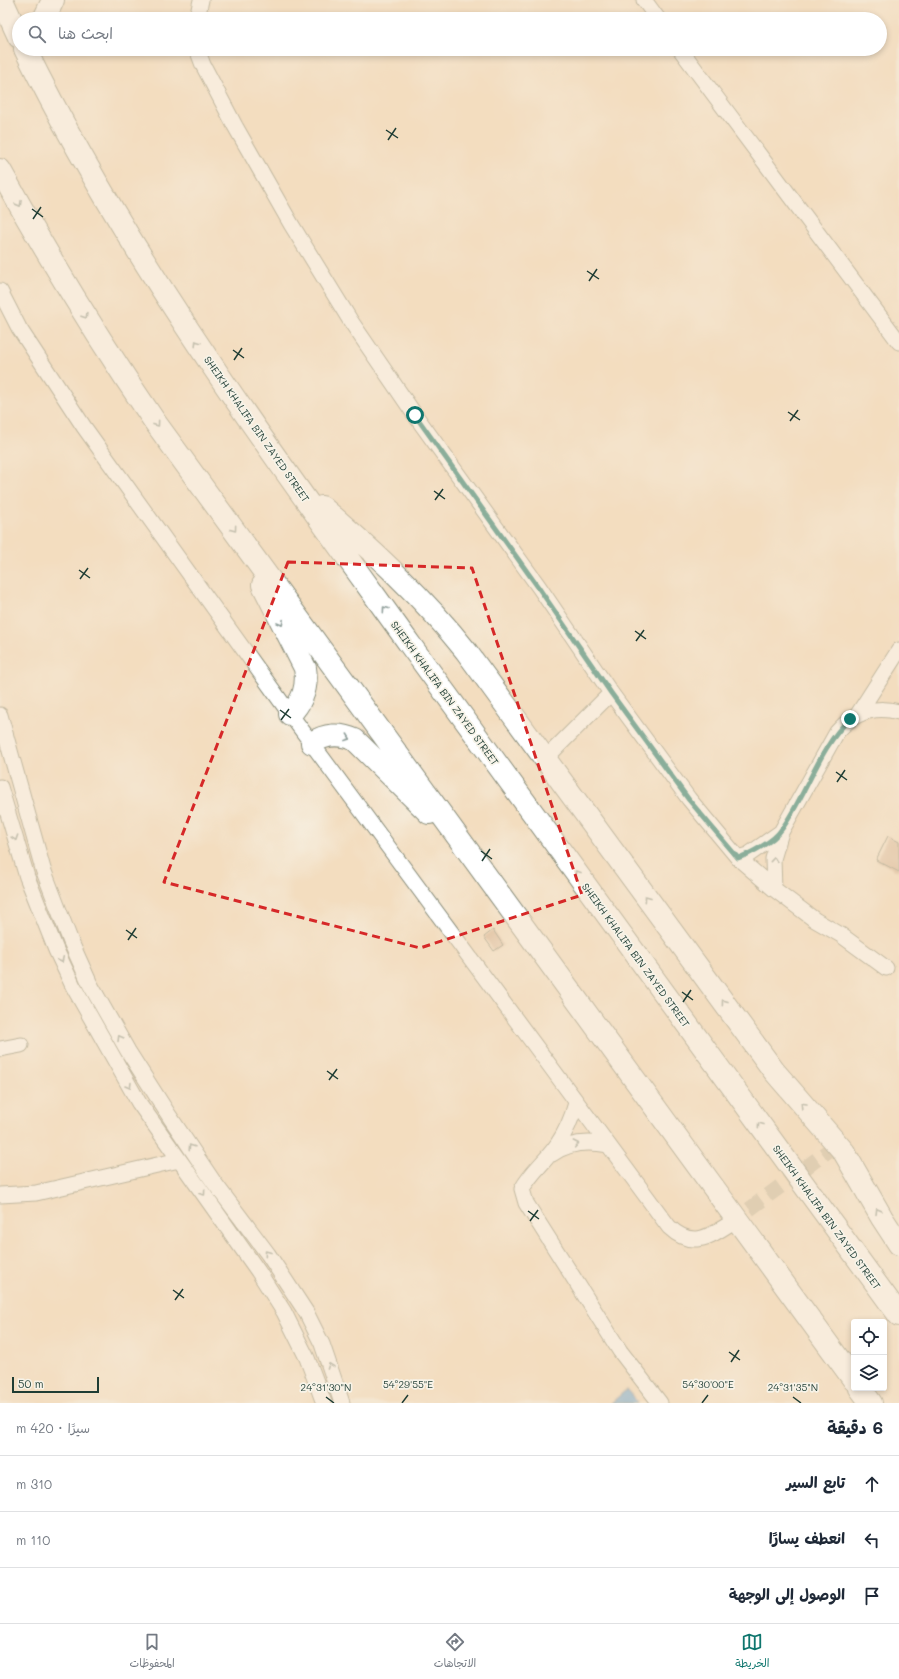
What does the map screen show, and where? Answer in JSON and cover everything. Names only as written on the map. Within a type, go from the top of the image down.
[{"type":"highway","points":[[2,0],[12,21]]},
{"type":"highway","points":[[47,12],[53,0]]},
{"type":"highway","name":"SHEIKH KHALIFA BIN ZAYED STREET","points":[[31,56],[88,169],[200,349],[511,783],[899,1315]]},
{"type":"highway","points":[[0,170],[58,273],[155,422],[851,1376]]},
{"type":"highway","points":[[296,485],[372,550],[430,608],[466,651],[774,1071],[852,1165],[878,1212],[899,1244]]},
{"type":"highway","points":[[248,549],[265,591],[305,668],[306,685],[304,694],[290,714]]},
{"type":"highway","points":[[312,743],[321,738],[333,735],[344,736],[355,740],[412,798],[461,840]]},
{"type":"highway","points":[[862,1391],[871,1403]]},
{"type":"street","points":[[198,12],[201,0]]},
{"type":"street","points":[[644,0],[653,12]]},
{"type":"street","points":[[200,56],[235,126],[291,224],[350,320],[611,693],[689,800],[738,858],[774,889],[815,920],[841,934],[886,968]]},
{"type":"street","points":[[685,56],[899,342]]},
{"type":"street","points":[[0,291],[19,328],[84,426],[290,714],[669,1227],[679,1236],[692,1240],[706,1238],[731,1223]]},
{"type":"street","points":[[858,714],[899,650]]},
{"type":"street","points":[[545,759],[611,693]]},
{"type":"street","points":[[774,889],[773,859],[781,832],[837,732],[850,719],[858,714],[876,709],[899,712]]},
{"type":"street","points":[[0,715],[43,869],[90,984],[128,1051],[170,1116],[222,1193],[268,1254],[306,1312],[322,1344],[342,1403]]},
{"type":"street","points":[[0,787],[27,877],[56,950],[73,986],[139,1103],[258,1271],[284,1312],[308,1358],[324,1403]]},
{"type":"street","points":[[738,858],[748,855],[781,832]]},
{"type":"street","points":[[0,1049],[21,1045]]},
{"type":"street","points":[[576,1103],[565,1132],[548,1157],[528,1178],[522,1189],[526,1202],[620,1351],[660,1403]]},
{"type":"street","points":[[548,1157],[558,1150],[583,1142],[595,1142],[608,1145]]},
{"type":"street","points":[[0,1195],[36,1193],[179,1160]]},
{"type":"highlighted area","points":[[288,562],[472,568],[582,895],[420,948],[164,882]]},
{"type":"water","points":[[626,1390],[638,1403],[611,1403]]},
{"type":"building","points":[[888,836],[899,842],[899,872],[876,860]]},
{"type":"building","points":[[493,930],[503,945],[494,951],[484,937]]},
{"type":"tunnel","points":[[731,1223],[832,1148]]},
{"type":"route","points":[[415,415],[538,587],[611,693],[689,800],[738,858],[748,855],[781,832],[832,740],[837,732],[850,719]]}]
